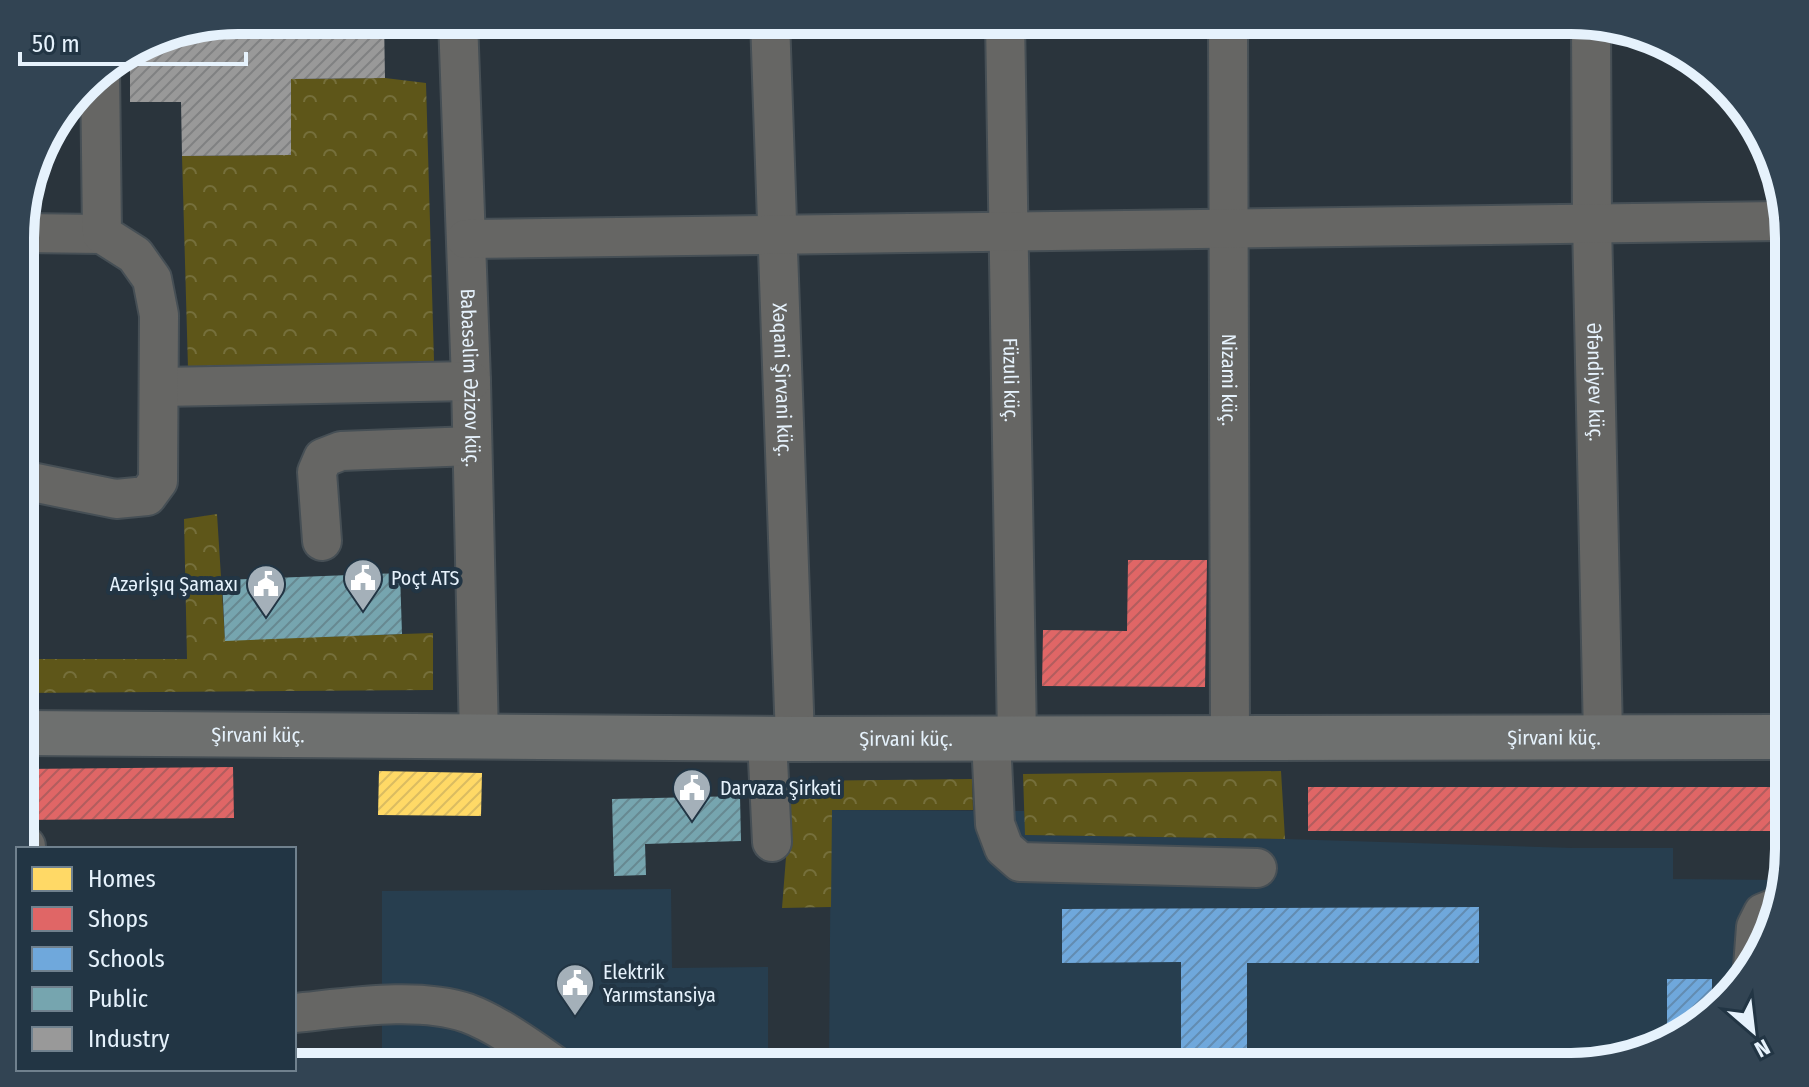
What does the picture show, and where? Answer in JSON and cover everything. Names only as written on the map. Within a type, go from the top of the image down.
[{"type":"main road","name":"Şirvani küç.","points":[[34,733],[781,739],[1775,737]]},
{"type":"street","name":"Babasəlim Əzizov küç.","points":[[459,34],[479,738]]},
{"type":"street","name":"Xəqani Şirvani küç.","points":[[770,34],[776,233],[781,739],[772,842]]},
{"type":"street","name":"Füzuli küç.","points":[[1005,34],[1004,739],[995,824],[1004,848],[1020,862],[1257,868]]},
{"type":"street","name":"Nizami küç.","points":[[1228,34],[1230,738]]},
{"type":"street","name":"Əfəndiyev küç.","points":[[1591,35],[1603,736]]},
{"type":"street","points":[[100,88],[102,234]]},
{"type":"street","points":[[466,239],[1775,221]]},
{"type":"street","points":[[34,233],[102,234],[135,255],[152,279],[159,315],[160,387],[158,481],[147,496],[116,499],[34,482]]},
{"type":"street","points":[[160,387],[471,381]]},
{"type":"street","points":[[322,541],[317,472],[323,458],[341,451],[472,446]]},
{"type":"street","points":[[1755,935],[1764,913]]},
{"type":"street","points":[[296,1013],[368,1006],[432,1006],[467,1014],[536,1053]]},
{"type":"shaded area","points":[[831,810],[1024,811],[1026,835],[1673,848],[1673,879],[1772,880],[1768,902],[1748,951],[1724,984],[1713,991],[1706,1002],[1661,1032],[1637,1042],[1585,1053],[829,1053]]},
{"type":"shaded area","name":"Elektrik Yarımstansiya","points":[[671,889],[672,968],[768,967],[768,1053],[382,1053],[382,891]]},
{"type":"green space","points":[[385,78],[426,83],[434,361],[188,368],[182,156],[291,155],[291,79]]},
{"type":"green space","points":[[217,514],[225,640],[433,633],[433,690],[34,693],[34,659],[187,659],[184,519]]},
{"type":"green space","points":[[1281,771],[1285,839],[1025,835],[1023,774]]},
{"type":"green space","points":[[972,779],[973,810],[832,810],[831,907],[782,908],[792,781]]},
{"type":"building: Homes","points":[[379,771],[482,773],[481,816],[378,815]]},
{"type":"building: Shops","points":[[1128,560],[1207,560],[1205,687],[1042,686],[1043,630],[1127,631]]},
{"type":"building: Shops","points":[[233,767],[234,818],[34,820],[34,769]]},
{"type":"building: Shops","points":[[1308,787],[1775,787],[1775,831],[1308,831]]},
{"type":"building: Schools","points":[[1479,907],[1479,963],[1247,963],[1247,1053],[1181,1053],[1181,962],[1062,963],[1062,909]]},
{"type":"building: Schools","points":[[1667,979],[1712,979],[1712,996],[1667,1029]]},
{"type":"building: Public","points":[[400,573],[402,634],[225,641],[222,580]]},
{"type":"building: Public","points":[[740,796],[741,841],[645,844],[646,875],[614,876],[612,799]]},
{"type":"building: Industry","points":[[238,34],[384,34],[385,78],[291,79],[291,155],[182,156],[181,102],[130,102],[130,65],[185,41]]},
{"type":"place","name":"Poçt ATS","points":[[363,612]]},
{"type":"place","name":"Azərİşıq Şamaxı","points":[[266,618]]},
{"type":"place","name":"Darvaza Şirkəti","points":[[692,822]]},
{"type":"place","name":"Elektrik Yarımstansiya","points":[[575,1017]]}]
